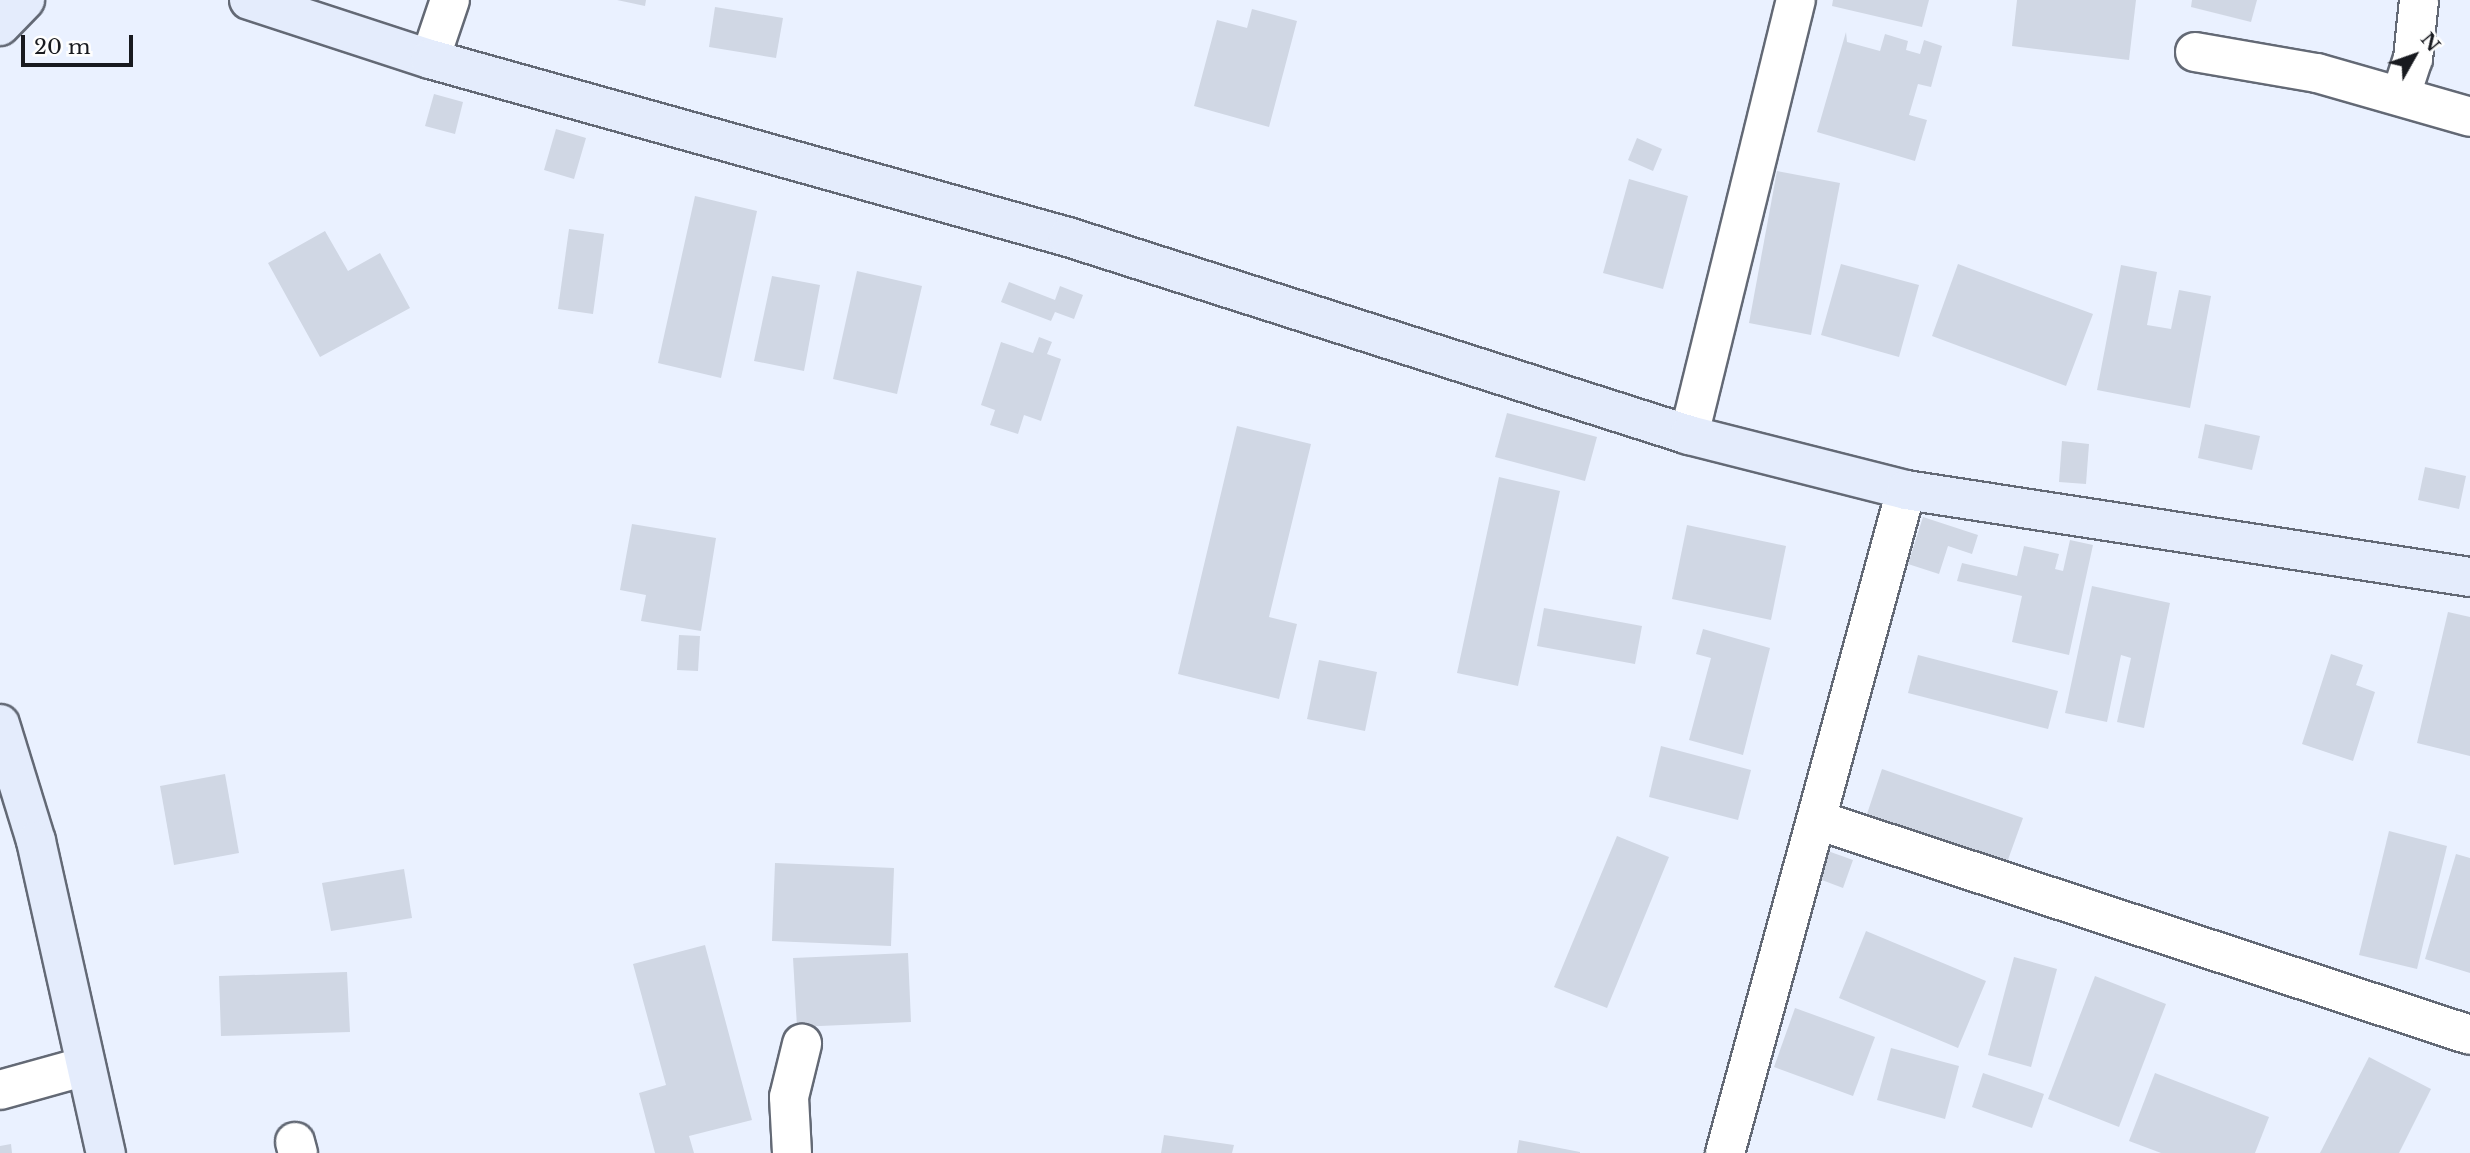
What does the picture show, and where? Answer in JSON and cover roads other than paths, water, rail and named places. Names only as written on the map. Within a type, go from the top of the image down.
[{"type":"street","points":[[0,26],[25,0]]},
{"type":"street","points":[[249,0],[430,59],[1068,237],[1689,435],[1906,490],[2470,577]]},
{"type":"street","points":[[430,59],[450,0]]},
{"type":"street","points":[[1689,435],[1796,0]]},
{"type":"street","points":[[2401,95],[2413,59],[2419,0]]},
{"type":"street","points":[[2195,52],[2401,95],[2470,117]]},
{"type":"street","points":[[1726,1153],[1906,490]]},
{"type":"street","points":[[0,724],[36,841],[106,1153]]},
{"type":"street","points":[[1817,820],[2470,1035]]},
{"type":"street","points":[[792,1153],[789,1097],[802,1044]]},
{"type":"street","points":[[0,1090],[86,1066]]}]
